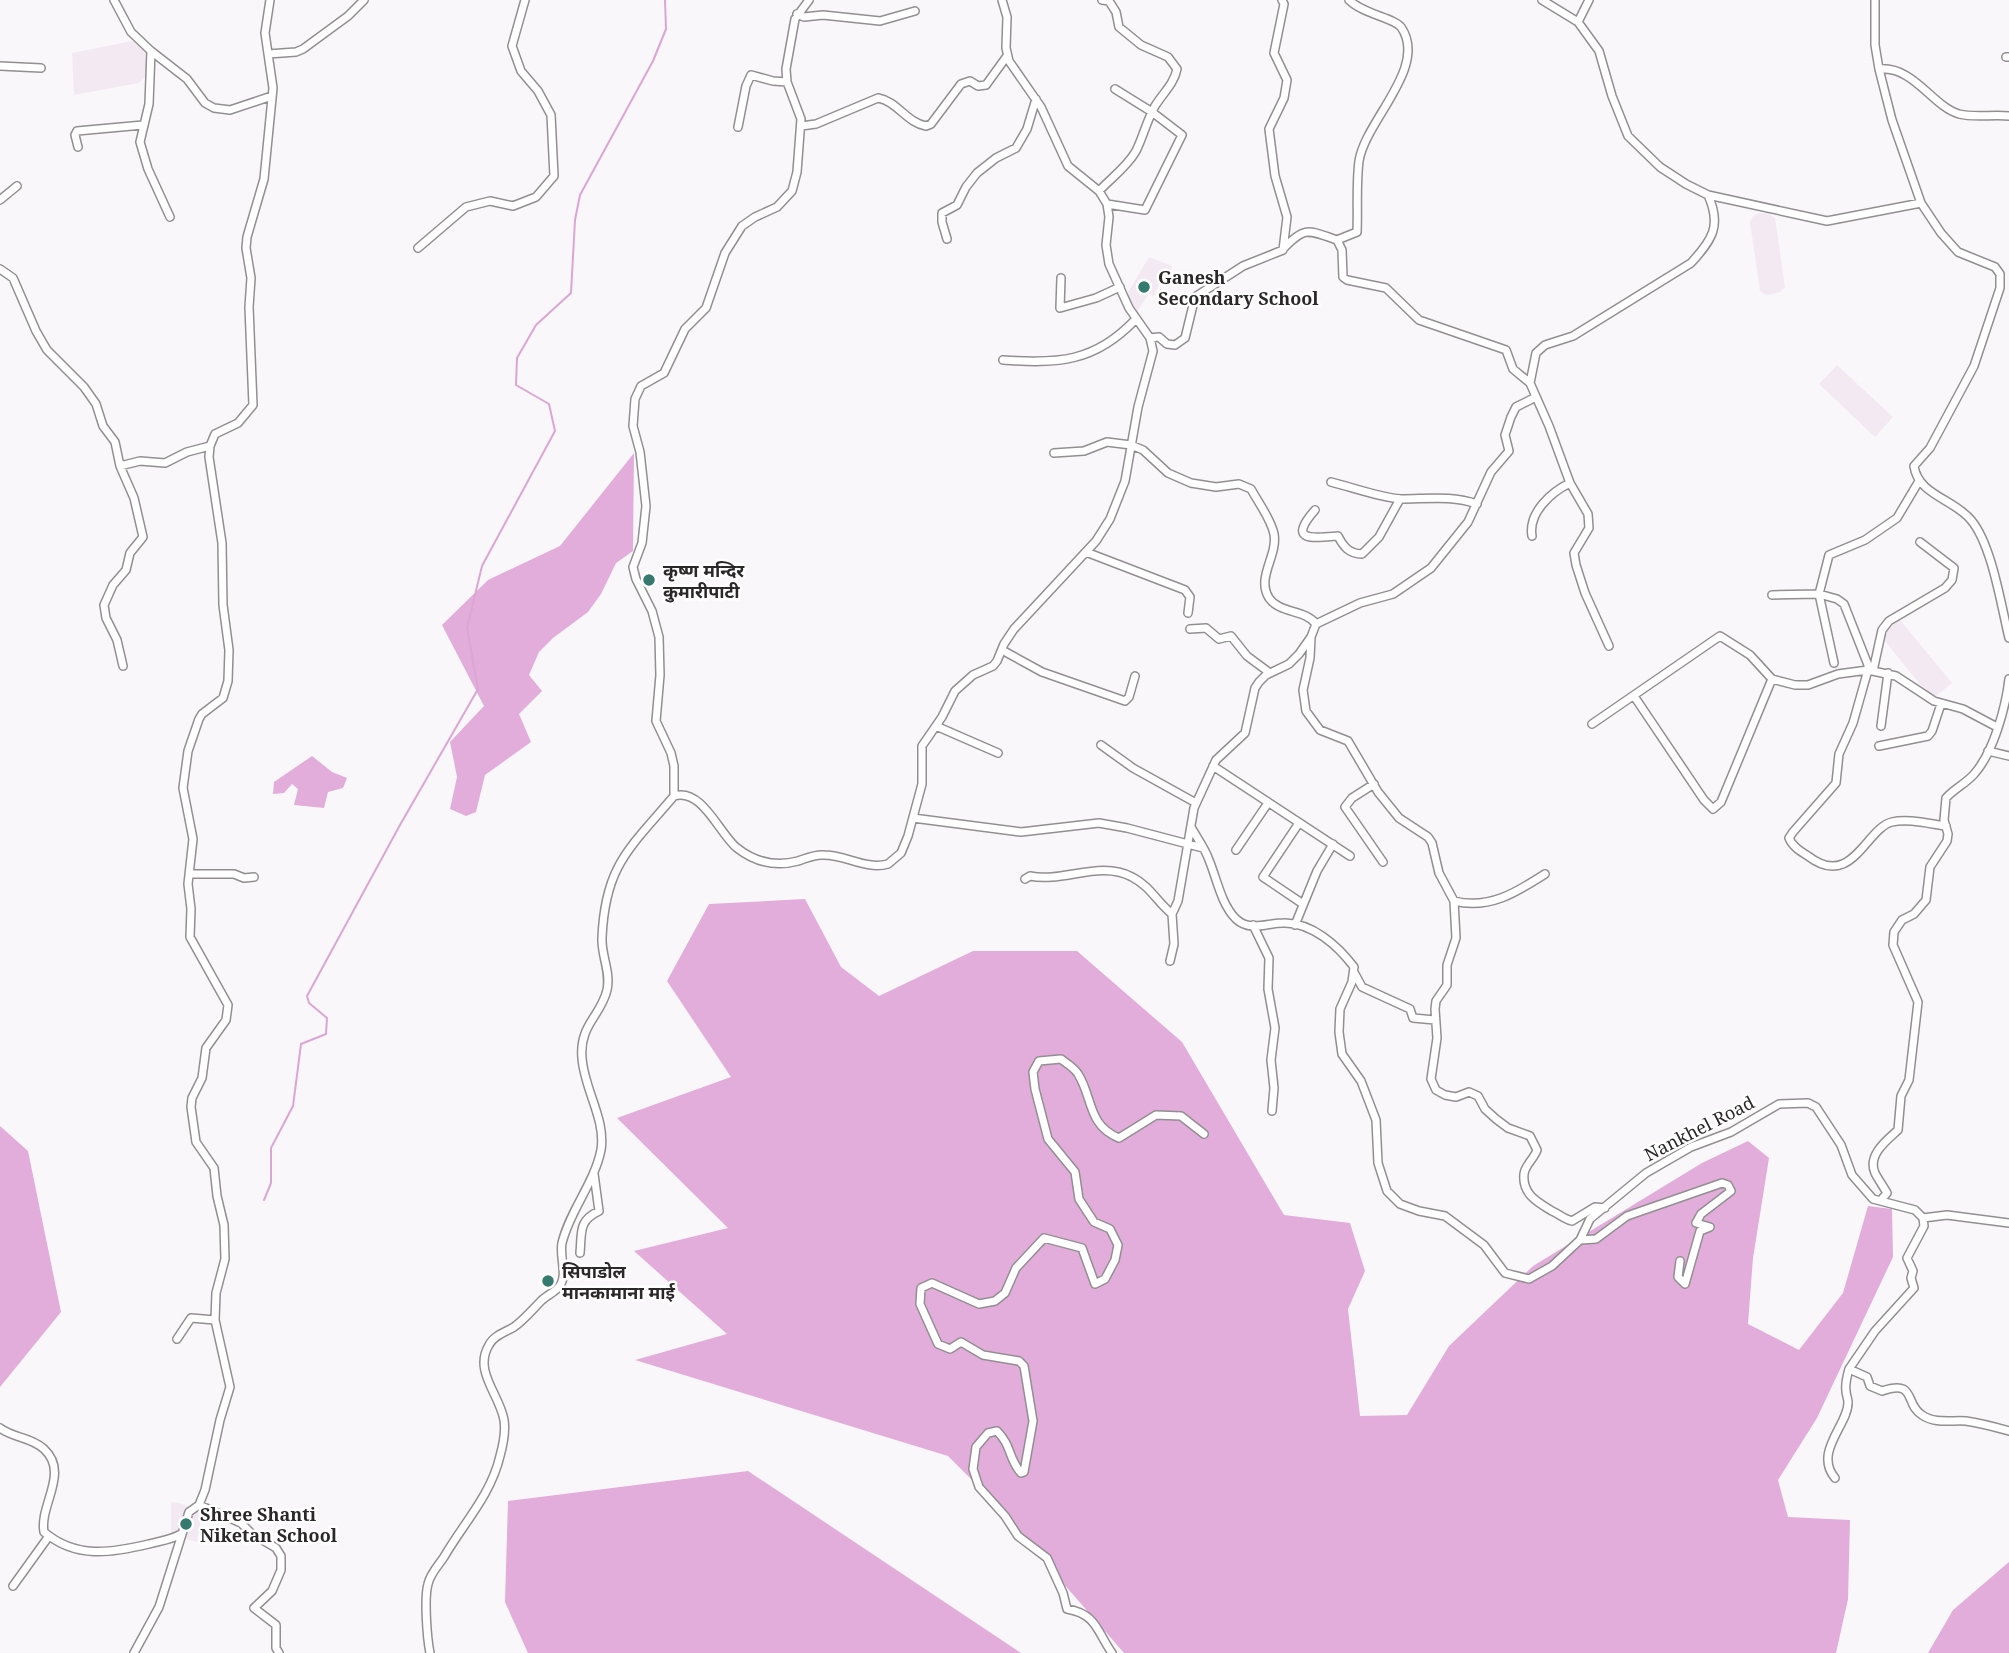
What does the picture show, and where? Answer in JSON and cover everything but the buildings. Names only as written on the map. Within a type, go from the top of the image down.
[{"type":"street","points":[[114,0],[131,32],[187,79],[205,103],[214,108],[230,110],[272,96]]},
{"type":"street","points":[[134,1653],[159,1607],[189,1513],[199,1506],[208,1481],[220,1420],[230,1387],[215,1320],[216,1293],[225,1259],[225,1225],[217,1196],[214,1168],[196,1142],[191,1107],[192,1098],[202,1078],[206,1048],[226,1020],[228,1005],[190,937],[193,839],[184,800],[185,765],[199,719],[223,698],[229,673],[223,605],[222,543],[209,457],[215,434],[238,423],[253,405],[249,307],[251,278],[246,248],[262,191],[272,96],[273,78],[265,33],[271,0]]},
{"type":"street","points":[[268,54],[303,49],[348,16],[364,0]]},
{"type":"street","points":[[418,248],[466,206],[490,201],[513,206],[536,197],[554,176],[551,115],[538,91],[521,71],[512,46],[525,0]]},
{"type":"street","points":[[430,1653],[426,1599],[428,1583],[449,1547],[479,1505],[494,1474],[503,1446],[504,1420],[488,1382],[485,1354],[494,1339],[522,1321],[540,1301],[560,1286],[563,1274],[560,1251],[565,1232],[594,1173],[602,1142],[581,1050],[588,1025],[608,988],[602,943],[604,905],[609,885],[621,861],[674,796],[671,753],[656,721],[660,675],[659,637],[652,611],[633,567],[642,543],[646,506],[640,452],[633,426],[635,399],[641,386],[664,373],[685,328],[706,308],[725,253],[742,226],[777,207],[792,191],[797,172],[801,126],[799,110],[787,82],[786,62],[797,14],[809,0]]},
{"type":"street","points":[[1099,191],[1126,165],[1136,150],[1152,112],[1175,79],[1177,69],[1168,57],[1142,45],[1119,27],[1116,12],[1109,1],[1102,0]]},
{"type":"street","points":[[1282,0],[1284,4],[1274,53],[1287,80],[1284,98],[1269,129],[1275,176],[1287,217],[1283,250]]},
{"type":"street","points":[[1150,338],[1159,337],[1167,344],[1175,345],[1185,338],[1195,298],[1243,266],[1283,250],[1303,231],[1309,230],[1337,240],[1357,232],[1359,161],[1366,136],[1400,82],[1407,54],[1407,38],[1398,23],[1366,12],[1349,0]]},
{"type":"street","points":[[1542,0],[1578,22],[1599,51],[1612,96],[1629,136],[1660,167],[1686,184],[1709,195],[1828,221],[1921,203]]},
{"type":"street","points":[[1578,22],[1589,0]]},
{"type":"street","points":[[1875,0],[1875,45],[1879,69],[1892,120],[1921,203],[1941,233],[1958,252],[1995,267],[2000,274],[2000,288],[1974,366],[1937,436],[1914,466],[1916,478],[1927,489],[1958,507],[1972,521],[1982,539],[2009,638]]},
{"type":"street","points":[[674,796],[684,795],[693,799],[709,813],[737,848],[759,860],[776,865],[823,854],[868,865],[888,864],[904,846],[913,818],[923,775],[922,746],[955,691],[972,676],[993,666],[1014,629],[1103,532],[1117,507],[1125,481],[1138,407],[1152,357],[1150,338],[1135,320],[1107,255],[1107,204],[1099,191],[1068,166],[1036,99],[1012,67],[1007,55],[1007,17],[1004,1]]},
{"type":"street","points":[[797,14],[804,17],[822,15],[880,20],[915,11]]},
{"type":"street","points":[[151,51],[149,104],[139,142],[170,217]]},
{"type":"street","points":[[801,126],[816,124],[878,98],[888,100],[918,124],[926,126],[931,124],[961,84],[970,81],[978,86],[986,86],[1007,55]]},
{"type":"street","points":[[0,66],[41,68]]},
{"type":"street","points":[[1879,69],[1886,68],[1923,86],[1947,107],[1961,114],[2009,116]]},
{"type":"street","points":[[738,127],[746,86],[751,75],[787,82]]},
{"type":"street","points":[[1107,204],[1145,210],[1181,140],[1180,131],[1115,89]]},
{"type":"street","points":[[947,239],[942,213],[957,205],[977,173],[996,158],[1016,148],[1027,130],[1036,99]]},
{"type":"street","points":[[78,147],[76,131],[143,125]]},
{"type":"street","points":[[0,200],[6,198],[17,186]]},
{"type":"street","points":[[1530,383],[1536,353],[1545,345],[1573,336],[1692,263],[1714,234],[1715,221],[1709,195]]},
{"type":"street","points":[[1337,240],[1342,250],[1343,276],[1347,281],[1386,288],[1419,320],[1506,350],[1513,369],[1530,383],[1570,483],[1587,512],[1589,526],[1574,553],[1585,593],[1609,646]]},
{"type":"street","points":[[0,269],[13,278],[47,350],[84,387],[96,404],[103,426],[115,442],[120,466],[134,498],[143,537],[130,553],[126,570],[113,585],[104,605],[123,666]]},
{"type":"street","points":[[1061,278],[1060,308],[1096,299],[1120,288]]},
{"type":"street","points":[[1003,360],[1044,363],[1091,353],[1120,336],[1135,320]]},
{"type":"street","points":[[1170,961],[1174,944],[1172,914],[1178,901],[1196,803],[1216,760],[1245,733],[1255,688],[1270,673],[1289,664],[1311,637],[1316,624],[1360,603],[1392,594],[1431,568],[1468,522],[1491,472],[1509,451],[1506,429],[1516,407],[1536,397]]},
{"type":"street","points":[[1054,453],[1084,451],[1107,442],[1131,445],[1143,450],[1168,473],[1191,483],[1216,487],[1239,484],[1251,489],[1274,533],[1272,555],[1264,584],[1268,595],[1276,604],[1312,619],[1316,624]]},
{"type":"street","points":[[120,466],[140,461],[165,463],[187,452],[210,446]]},
{"type":"street","points":[[1834,663],[1819,594],[1829,555],[1865,540],[1897,518],[1919,481]]},
{"type":"street","points":[[1331,482],[1400,499],[1456,498],[1477,505]]},
{"type":"street","points":[[1532,536],[1531,526],[1541,506],[1555,491],[1570,483]]},
{"type":"street","points":[[1315,510],[1303,524],[1302,531],[1305,535],[1313,538],[1338,536],[1344,547],[1356,554],[1362,554],[1379,537],[1400,499]]},
{"type":"street","points":[[1920,542],[1954,568],[1952,580],[1945,588],[1889,621],[1882,630],[1853,723],[1839,754],[1836,783],[1789,838],[1791,844],[1814,861],[1829,865],[1851,860],[1883,825],[1893,821],[1946,826]]},
{"type":"street","points":[[1086,552],[1185,590],[1190,597],[1188,613]]},
{"type":"street","points":[[1772,596],[1819,594],[1837,599],[1847,608],[1870,670]]},
{"type":"street","points":[[1190,629],[1206,628],[1219,639],[1231,636],[1247,656],[1270,673]]},
{"type":"street","points":[[1592,724],[1720,636],[1750,655],[1772,679],[1808,685],[1838,674],[1870,670],[1888,673],[1910,683],[1941,704],[1963,709],[1997,727]]},
{"type":"street","points":[[1311,637],[1310,658],[1303,690],[1306,711],[1320,730],[1348,741],[1399,818],[1428,837],[1439,873],[1454,901],[1456,938],[1447,965],[1447,985],[1436,1001],[1437,1038],[1431,1079],[1436,1090],[1456,1097],[1469,1092],[1478,1096],[1485,1109],[1496,1119],[1508,1128],[1530,1136],[1537,1150],[1525,1169],[1524,1176],[1526,1190],[1537,1203],[1572,1221],[1595,1207],[1605,1208]]},
{"type":"street","points":[[1002,650],[1042,671],[1125,701],[1129,697],[1135,676]]},
{"type":"street","points":[[1881,726],[1888,673]]},
{"type":"street","points":[[1634,696],[1704,800],[1713,809],[1721,802],[1772,679]]},
{"type":"street","points":[[1881,1200],[1887,1193],[1874,1172],[1874,1159],[1879,1147],[1898,1130],[1900,1096],[1909,1080],[1918,1002],[1894,945],[1894,932],[1902,920],[1914,914],[1926,900],[1930,867],[1947,841],[1944,820],[1946,798],[1975,772],[1988,751],[2007,701],[2009,679]]},
{"type":"street","points":[[1879,746],[1928,736],[1941,704]]},
{"type":"street","points":[[936,726],[998,753]]},
{"type":"street","points":[[1101,745],[1133,768],[1196,803]]},
{"type":"street","points":[[1988,751],[2009,756]]},
{"type":"street","points":[[1213,766],[1350,856]]},
{"type":"street","points":[[1374,784],[1352,798],[1345,807],[1383,862]]},
{"type":"street","points":[[1236,850],[1268,803]]},
{"type":"street","points":[[913,818],[1021,832],[1099,823],[1203,848]]},
{"type":"street","points":[[1299,823],[1263,877],[1303,905]]},
{"type":"street","points":[[1191,827],[1203,848],[1225,904],[1237,919],[1245,924],[1262,927],[1284,922],[1312,929],[1342,951],[1354,967],[1354,973],[1362,987],[1410,1009],[1413,1018],[1435,1020]]},
{"type":"street","points":[[1295,925],[1317,871],[1333,844]]},
{"type":"street","points":[[1025,879],[1030,876],[1044,879],[1099,871],[1129,875],[1148,887],[1172,914]]},
{"type":"street","points":[[190,874],[254,877]]},
{"type":"street","points":[[1454,901],[1466,904],[1490,902],[1514,894],[1545,874]]},
{"type":"street","points":[[1253,925],[1269,958],[1268,989],[1275,1028],[1271,1060],[1272,1111]]},
{"type":"street","name":"Nankhel Road","points":[[1354,973],[1340,1009],[1342,1055],[1361,1081],[1376,1120],[1378,1163],[1387,1191],[1400,1203],[1419,1211],[1445,1216],[1484,1245],[1506,1273],[1529,1279],[1552,1266],[1580,1240],[1590,1219],[1646,1172],[1691,1147],[1731,1132],[1779,1104],[1795,1102],[1816,1107],[1841,1145],[1852,1175],[1873,1199],[1915,1210],[1923,1218],[1947,1215],[2009,1223]]},
{"type":"street","points":[[1112,1653],[1092,1619],[1079,1611],[1067,1609],[1063,1593],[1047,1558],[1018,1536],[1005,1516],[979,1487],[973,1469],[976,1447],[988,1433],[998,1431],[1009,1443],[1012,1463],[1021,1474],[1024,1472],[1033,1421],[1024,1366],[1019,1361],[983,1355],[961,1342],[950,1349],[938,1345],[920,1304],[921,1288],[932,1283],[979,1304],[995,1301],[1005,1293],[1016,1268],[1044,1238],[1082,1248],[1095,1284],[1105,1279],[1115,1260],[1118,1245],[1110,1228],[1094,1222],[1079,1199],[1075,1172],[1048,1139],[1033,1072],[1040,1061],[1061,1059],[1078,1072],[1093,1114],[1107,1133],[1119,1138],[1156,1115],[1181,1116],[1204,1134]]},
{"type":"street","points":[[580,1253],[582,1225],[588,1216],[599,1211],[594,1173]]},
{"type":"street","points":[[1580,1240],[1596,1239],[1627,1216],[1722,1183],[1728,1185],[1731,1191],[1701,1214],[1696,1223],[1710,1227],[1700,1231],[1685,1284],[1678,1277],[1680,1261]]},
{"type":"street","points":[[1835,1478],[1829,1471],[1828,1459],[1831,1444],[1849,1401],[1846,1386],[1849,1369],[1875,1331],[1914,1288],[1910,1278],[1913,1271],[1907,1258],[1924,1226],[1923,1218]]},
{"type":"street","points":[[177,1339],[191,1318],[215,1320]]},
{"type":"street","points":[[1849,1369],[1867,1377],[1870,1386],[1882,1391],[1893,1387],[1904,1389],[1912,1398],[1914,1410],[1924,1417],[1937,1421],[1965,1421],[2009,1431]]},
{"type":"street","points":[[0,1428],[35,1443],[49,1455],[55,1476],[53,1490],[44,1511],[43,1524],[44,1532],[49,1536],[79,1552],[93,1553],[129,1549],[181,1534]]},
{"type":"street","points":[[199,1506],[241,1523],[251,1533],[276,1548],[281,1556],[281,1570],[272,1591],[254,1608],[276,1625],[276,1648],[279,1653]]},
{"type":"street","points":[[13,1586],[49,1536]]},
{"type":"shaded area","points":[[132,41],[153,58],[153,69],[139,83],[74,95],[72,53]]},
{"type":"shaded area","points":[[1768,213],[1775,218],[1785,287],[1780,292],[1766,295],[1760,291],[1750,222],[1753,216]]},
{"type":"shaded area","name":"Ganesh Secondary School","points":[[1149,257],[1172,266],[1167,280],[1162,278],[1154,296],[1149,294],[1136,313],[1127,294]]},
{"type":"shaded area","points":[[1837,365],[1893,417],[1875,437],[1819,384]]},
{"type":"shaded area","points":[[634,453],[633,551],[616,563],[601,594],[588,612],[539,652],[529,675],[542,691],[519,714],[531,742],[485,775],[476,812],[466,816],[450,809],[457,777],[450,742],[484,706],[442,625],[488,580],[560,546]]},
{"type":"shaded area","points":[[1900,620],[1952,683],[1932,699],[1880,635]]},
{"type":"shaded area","points":[[312,756],[332,772],[347,778],[343,788],[328,792],[324,808],[294,805],[298,789],[292,784],[284,793],[273,794],[274,782]]},
{"type":"shaded area","points":[[805,899],[841,967],[879,996],[973,951],[1077,951],[1182,1042],[1284,1215],[1350,1223],[1365,1271],[1348,1309],[1360,1416],[1407,1415],[1449,1346],[1533,1266],[1702,1163],[1748,1141],[1769,1158],[1753,1258],[1748,1324],[1799,1350],[1843,1293],[1868,1206],[1892,1209],[1893,1257],[1817,1418],[1778,1480],[1788,1517],[1850,1520],[1848,1599],[1836,1653],[1124,1653],[979,1487],[948,1456],[635,1360],[727,1334],[634,1251],[728,1228],[617,1118],[731,1077],[667,981],[709,904]]},
{"type":"shaded area","points":[[0,1126],[28,1151],[61,1312],[0,1387]]},
{"type":"shaded area","points":[[748,1471],[1021,1653],[528,1653],[505,1602],[508,1501]]},
{"type":"shaded area","name":"Shree Shanti Niketan School","points":[[171,1502],[202,1513],[197,1542],[171,1535]]},
{"type":"shaded area","points":[[2009,1562],[2009,1653],[1928,1653],[1953,1610]]},
{"type":"waterway","points":[[264,1200],[271,1183],[271,1148],[293,1106],[301,1044],[326,1034],[327,1018],[309,1003],[307,996],[478,689],[467,628],[482,566],[555,431],[549,404],[516,385],[517,358],[536,325],[571,293],[575,220],[580,195],[653,61],[666,29],[665,0]]},
{"type":"place","name":"Ganesh Secondary School","points":[[1144,287]]},
{"type":"place","name":"कृष्ण मन्दिर कुमारीपाटी","points":[[649,580]]},
{"type":"place","name":"सिपाडोल मानकामाना माई","points":[[548,1281]]},
{"type":"place","name":"Shree Shanti Niketan School","points":[[186,1524]]}]
